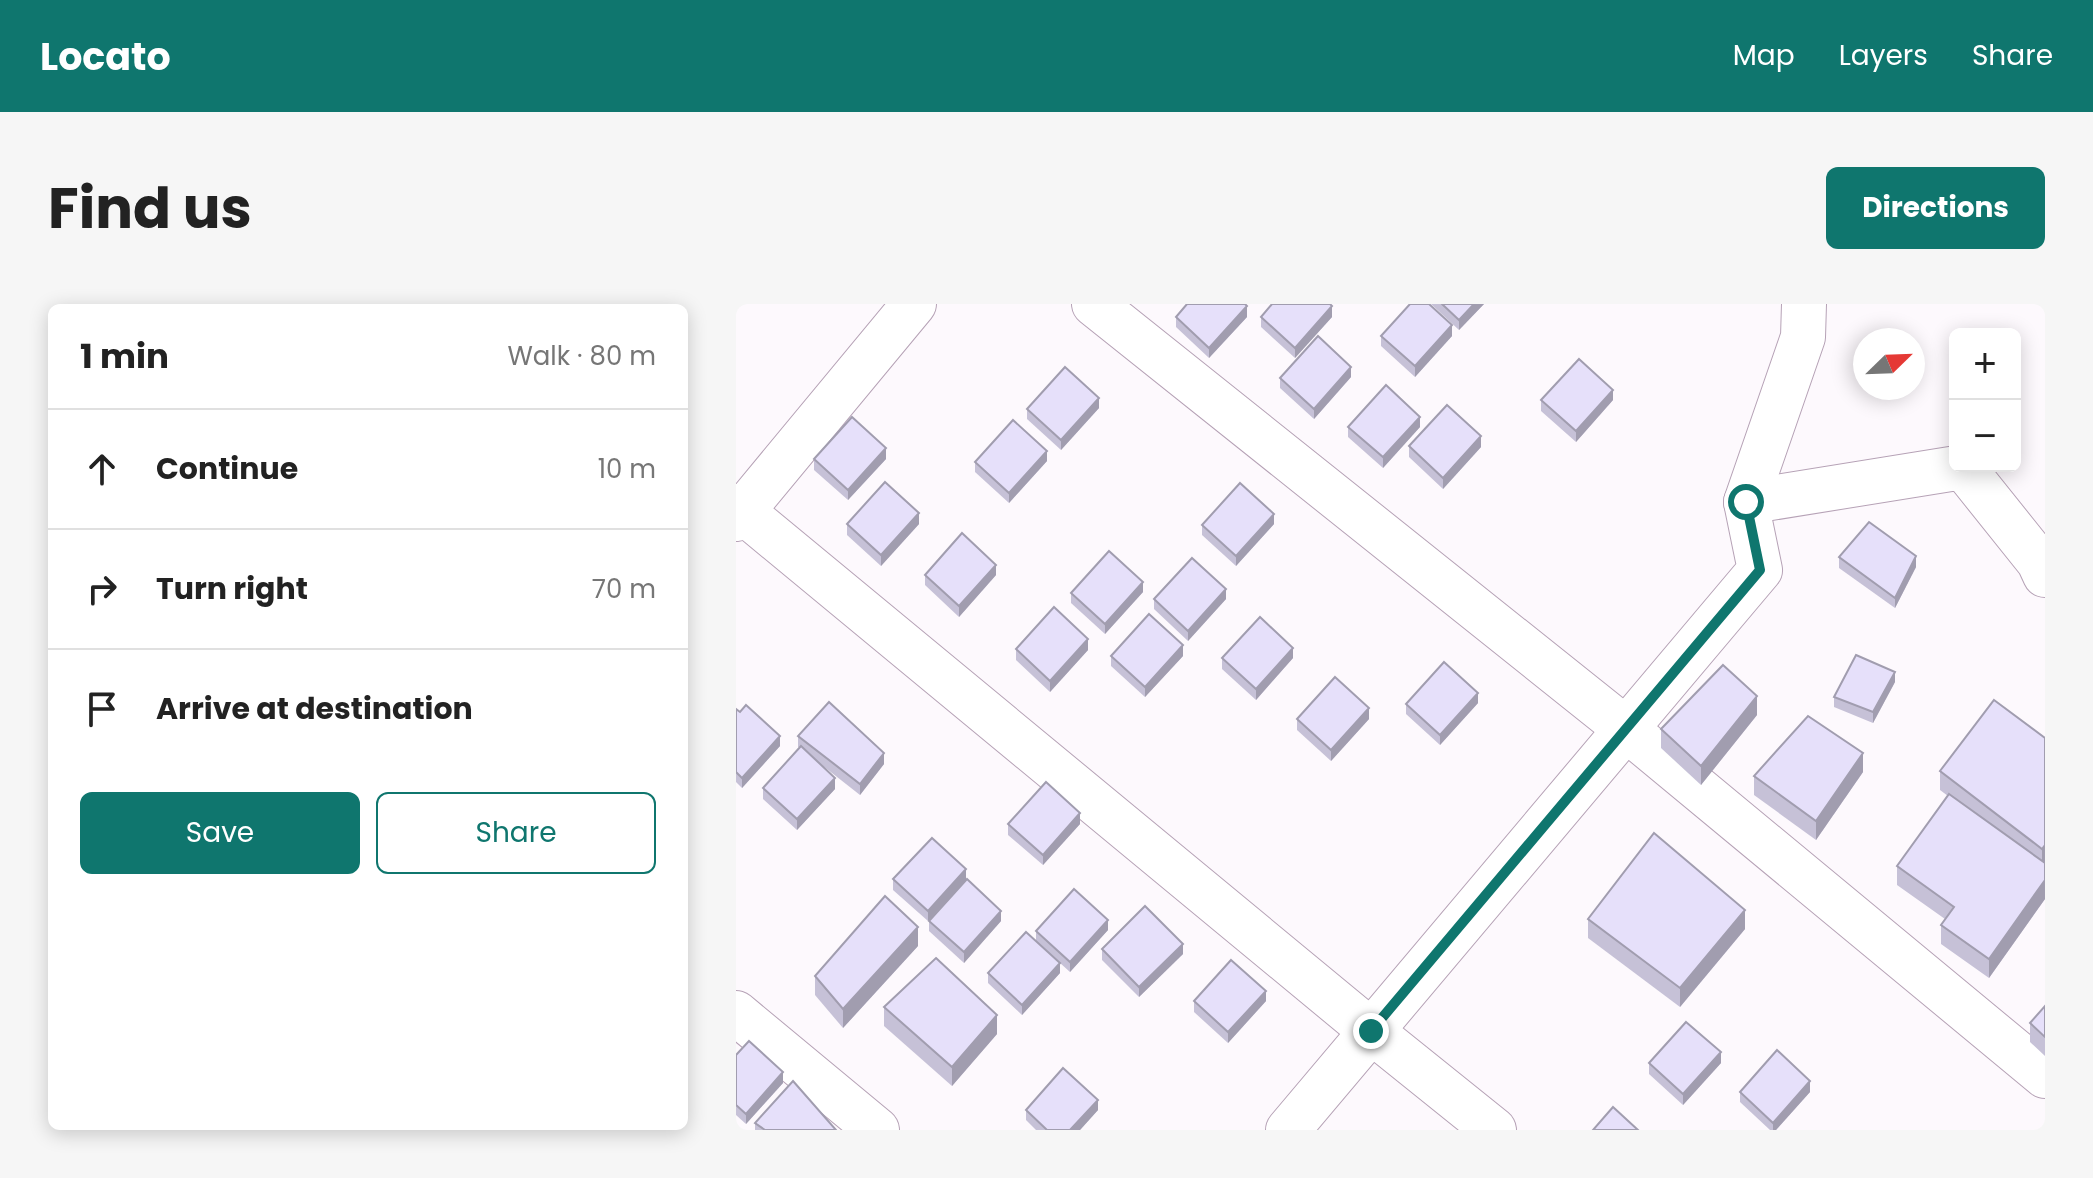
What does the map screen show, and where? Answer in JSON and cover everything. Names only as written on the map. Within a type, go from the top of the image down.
[{"type":"street","points":[[914,304],[738,512],[1494,1130]]},
{"type":"street","points":[[1094,304],[1626,729],[2045,1076]]},
{"type":"street","points":[[1288,1130],[1760,570],[1746,502],[1803,337],[1804,304]]},
{"type":"street","points":[[1746,502],[1963,467],[2039,562],[2045,575]]},
{"type":"street","points":[[736,1013],[877,1130]]},
{"type":"building","points":[[1187,304],[1247,306],[1209,348],[1176,317]]},
{"type":"building","points":[[1272,304],[1332,306],[1295,348],[1261,317]]},
{"type":"building","points":[[1410,304],[1429,304],[1452,325],[1415,366],[1381,336]]},
{"type":"building","points":[[1442,304],[1474,304],[1459,320]]},
{"type":"building","points":[[1318,336],[1351,367],[1314,409],[1280,378]]},
{"type":"building","points":[[1579,359],[1613,390],[1576,431],[1541,400]]},
{"type":"building","points":[[1065,367],[1099,398],[1061,440],[1027,409]]},
{"type":"building","points":[[1386,385],[1420,417],[1383,457],[1348,427]]},
{"type":"building","points":[[1447,405],[1481,436],[1443,478],[1409,446]]},
{"type":"building","points":[[852,417],[886,448],[848,490],[814,459]]},
{"type":"building","points":[[1013,420],[1047,451],[1009,493],[975,462]]},
{"type":"building","points":[[885,482],[919,513],[881,555],[847,524]]},
{"type":"building","points":[[1240,483],[1274,514],[1236,556],[1202,525]]},
{"type":"building","points":[[1869,522],[1916,556],[1895,598],[1839,557]]},
{"type":"building","points":[[962,533],[996,565],[959,606],[925,575]]},
{"type":"building","points":[[1109,551],[1143,582],[1105,624],[1071,593]]},
{"type":"building","points":[[1192,558],[1226,589],[1188,631],[1154,599]]},
{"type":"building","points":[[1054,607],[1088,639],[1050,681],[1016,649]]},
{"type":"building","points":[[1149,614],[1183,645],[1145,687],[1111,656]]},
{"type":"building","points":[[1260,617],[1293,648],[1256,689],[1222,658]]},
{"type":"building","points":[[1856,655],[1895,672],[1873,712],[1834,697]]},
{"type":"building","points":[[1444,662],[1478,693],[1440,735],[1406,704]]},
{"type":"building","points":[[1723,665],[1757,696],[1701,766],[1661,729]]},
{"type":"building","points":[[1335,677],[1369,708],[1331,750],[1297,719]]},
{"type":"building","points":[[1994,700],[2045,738],[2045,845],[2042,849],[1940,771]]},
{"type":"building","points":[[829,702],[884,753],[860,784],[798,736]]},
{"type":"building","points":[[746,705],[780,736],[742,778],[736,772],[736,709],[740,712]]},
{"type":"building","points":[[1808,716],[1863,753],[1816,821],[1754,776]]},
{"type":"building","points":[[801,746],[835,778],[797,819],[763,788]]},
{"type":"building","points":[[1046,782],[1080,813],[1043,855],[1008,824]]},
{"type":"building","points":[[1949,794],[2045,863],[2045,880],[1989,959],[1941,925],[1954,907],[1897,866]]},
{"type":"building","points":[[1654,833],[1745,910],[1680,988],[1588,919]]},
{"type":"building","points":[[932,838],[966,869],[928,911],[893,879]]},
{"type":"building","points":[[967,879],[1001,911],[964,952],[929,921]]},
{"type":"building","points":[[1074,889],[1108,920],[1070,962],[1036,931]]},
{"type":"building","points":[[885,896],[918,927],[843,1009],[815,976]]},
{"type":"building","points":[[1145,906],[1183,944],[1139,987],[1102,949]]},
{"type":"building","points":[[1026,932],[1060,963],[1022,1005],[988,973]]},
{"type":"building","points":[[936,958],[997,1015],[952,1067],[884,1007]]},
{"type":"building","points":[[1231,960],[1266,991],[1228,1032],[1194,1001]]},
{"type":"building","points":[[2045,1006],[2045,1037],[2030,1023]]},
{"type":"building","points":[[1686,1022],[1721,1052],[1683,1094],[1649,1063]]},
{"type":"building","points":[[749,1041],[783,1072],[746,1114],[736,1105],[736,1055]]},
{"type":"building","points":[[1777,1050],[1810,1081],[1773,1123],[1740,1092]]},
{"type":"building","points":[[1063,1068],[1098,1100],[1070,1130],[1047,1130],[1026,1110]]},
{"type":"building","points":[[793,1081],[836,1130],[765,1130],[755,1123]]},
{"type":"building","points":[[1613,1107],[1638,1130],[1593,1130]]},
{"type":"route","points":[[1371,1031],[1760,570],[1746,502]]}]
